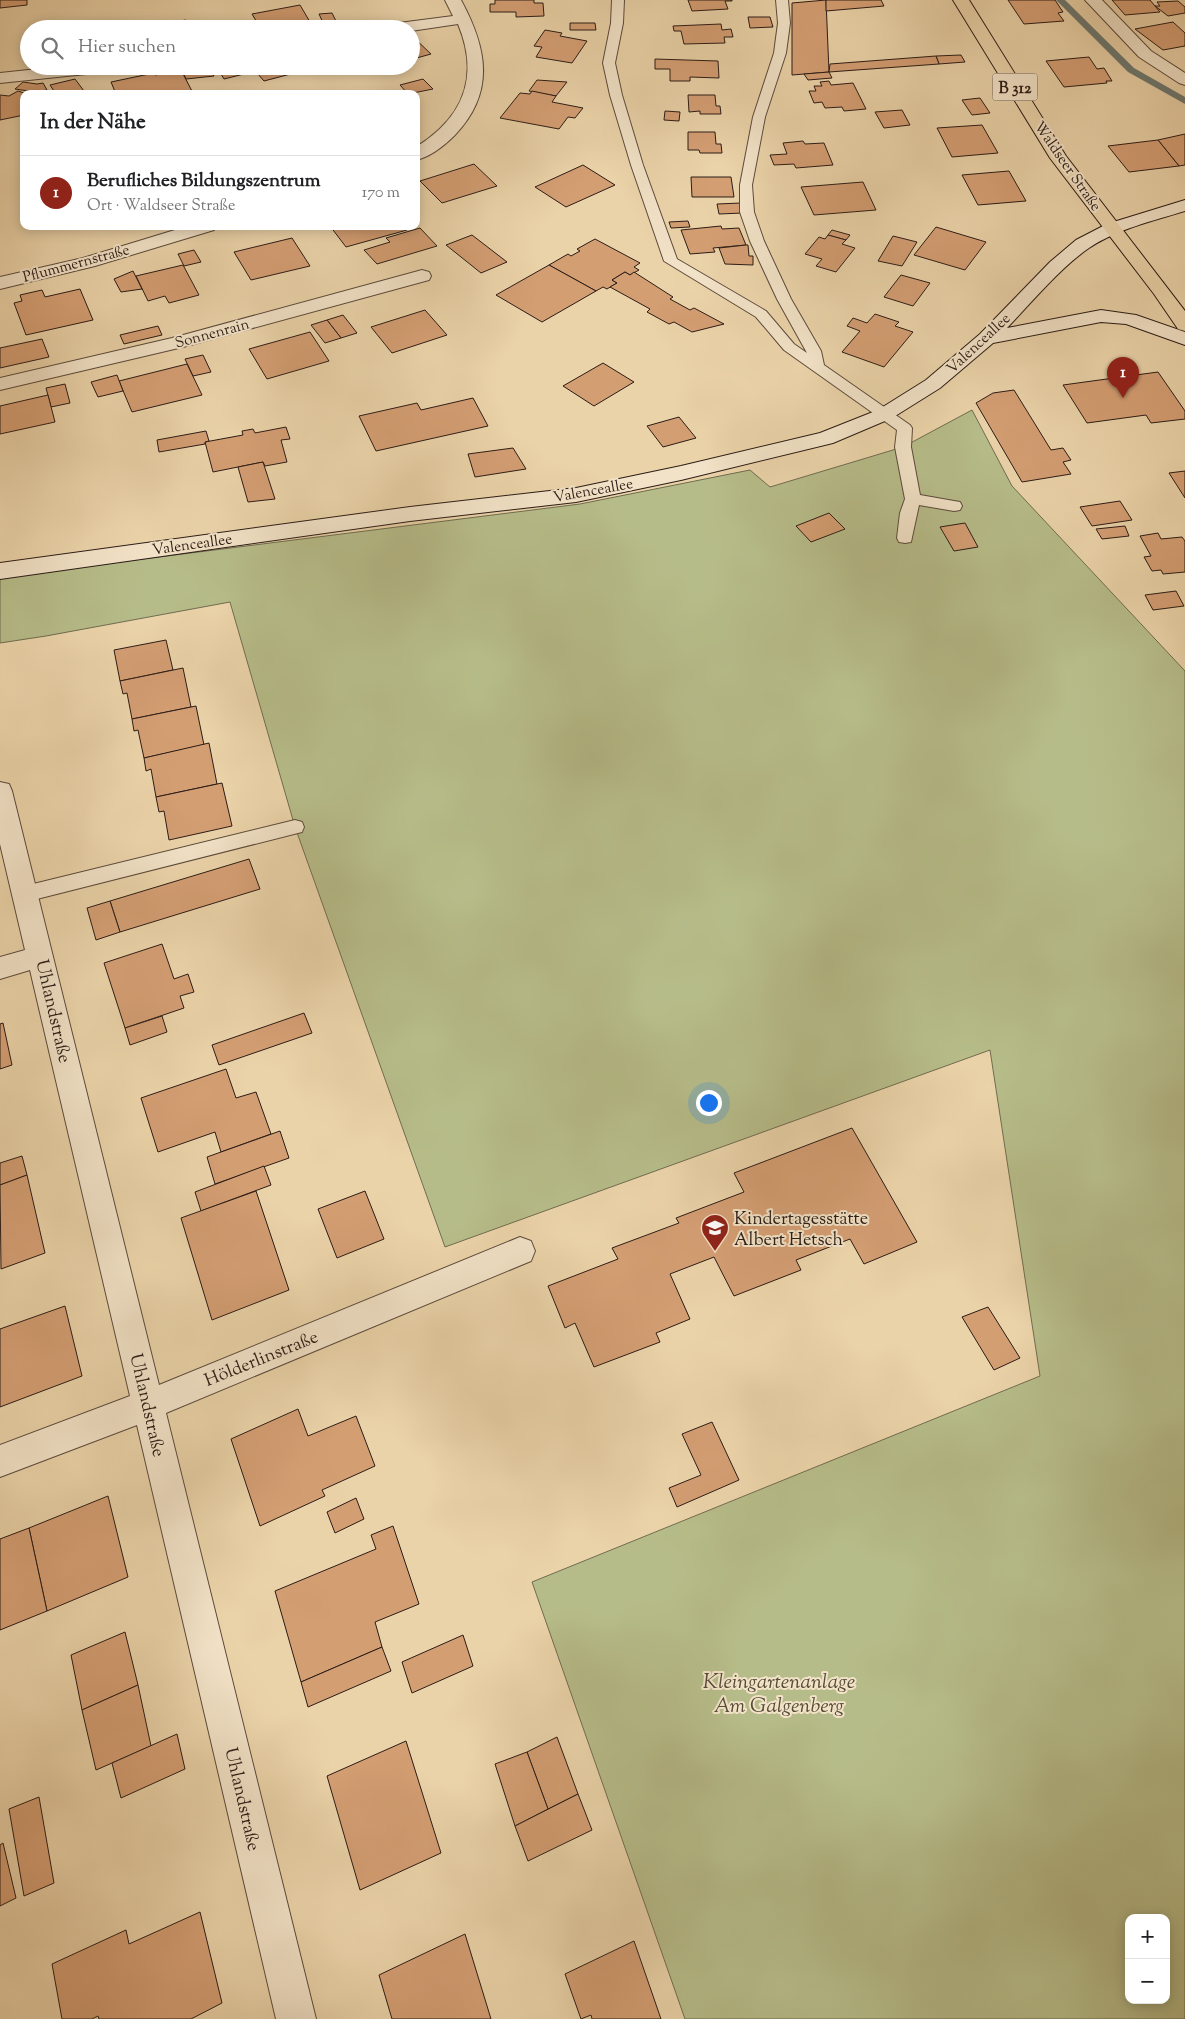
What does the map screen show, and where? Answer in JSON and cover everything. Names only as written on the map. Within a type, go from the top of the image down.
[{"type":"main road","name":"Waldseer Straße","points":[[961,0],[1060,158],[1185,325]]},
{"type":"street","points":[[420,152],[444,137],[457,123],[463,116],[472,94],[474,72],[473,47],[463,19],[453,0]]},
{"type":"street","points":[[1093,0],[1145,54],[1185,80]]},
{"type":"street","points":[[420,25],[463,19]]},
{"type":"street","points":[[0,78],[29,75]]},
{"type":"street","name":"Valenceallee","points":[[0,570],[410,514],[576,495],[690,471],[826,438],[884,414],[933,384],[987,338],[1057,266],[1082,244],[1113,228],[1185,205]]},
{"type":"street","name":"Pflummernstraße","points":[[0,283],[88,262],[195,230]]},
{"type":"street","name":"Sonnenrain","points":[[0,384],[176,343],[422,276]]},
{"type":"street","points":[[987,338],[1101,316],[1130,320],[1185,339]]},
{"type":"street","name":"Uhlandstraße","points":[[0,791],[296,2019]]},
{"type":"street","points":[[0,968],[41,956]]},
{"type":"street","name":"Hölderlinstraße","points":[[0,1461],[148,1405],[520,1251]]},
{"type":"lane","points":[[618,0],[617,23],[609,63],[616,95],[637,165],[672,262],[761,314],[789,347],[905,428],[903,447],[913,499],[908,513],[904,538]]},
{"type":"lane","points":[[782,0],[784,23],[780,53],[759,117],[746,185],[747,212],[757,241],[784,299],[814,351],[817,367]]},
{"type":"lane","points":[[913,499],[954,506]]},
{"type":"lane","points":[[25,894],[295,827]]},
{"type":"green space","name":"Kleingartenanlage Am Galgenberg","points":[[972,410],[1012,486],[1185,671],[1185,2019],[685,2019],[532,1582],[1040,1376],[990,1050],[445,1247],[295,827],[230,602],[0,643],[0,577],[580,504],[750,470],[770,487],[903,447]]},
{"type":"building","points":[[0,0],[27,0],[27,5],[0,8]]},
{"type":"building","points":[[495,0],[534,0],[534,3],[543,3],[544,16],[516,17],[516,12],[490,12],[490,4],[495,4]]},
{"type":"building","points":[[688,0],[732,1],[725,1],[728,9],[692,11]]},
{"type":"building","points":[[826,0],[829,72],[792,75],[792,3]]},
{"type":"building","points":[[826,0],[881,0],[884,6],[826,11]]},
{"type":"building","points":[[1008,0],[1055,0],[1063,12],[1058,13],[1064,21],[1024,24]]},
{"type":"building","points":[[1112,0],[1150,0],[1160,12],[1125,15]]},
{"type":"building","points":[[1178,1],[1185,7],[1185,13],[1168,16],[1155,6],[1160,6],[1157,2]]},
{"type":"building","points":[[300,5],[309,20],[256,20],[252,14]]},
{"type":"building","points":[[332,13],[336,20],[322,20],[319,14]]},
{"type":"building","points":[[748,17],[770,17],[773,27],[750,28]]},
{"type":"building","points":[[1173,22],[1185,33],[1185,46],[1163,50],[1135,29]]},
{"type":"building","points":[[570,23],[595,23],[596,30],[570,30]]},
{"type":"building","points":[[721,24],[722,30],[731,29],[733,37],[724,37],[725,43],[684,44],[681,31],[674,31],[673,26]]},
{"type":"building","points":[[545,30],[562,33],[560,36],[587,41],[572,63],[536,57],[542,47],[534,46]]},
{"type":"building","points":[[420,44],[431,54],[420,57]]},
{"type":"building","points":[[961,55],[965,62],[939,64],[936,56]]},
{"type":"building","points":[[936,56],[939,64],[829,72],[830,64]]},
{"type":"building","points":[[1089,57],[1097,69],[1104,68],[1112,81],[1064,87],[1046,61]]},
{"type":"building","points":[[655,59],[718,61],[719,78],[690,77],[690,81],[670,81],[670,69],[655,69]]},
{"type":"building","points":[[829,72],[832,78],[808,80],[804,74]]},
{"type":"building","points":[[144,75],[184,75],[191,90],[114,90],[111,82]]},
{"type":"building","points":[[184,75],[214,76],[186,79]]},
{"type":"building","points":[[222,75],[240,75],[224,79]]},
{"type":"building","points":[[259,75],[287,75],[264,81]]},
{"type":"building","points":[[75,79],[83,90],[53,90],[50,85]]},
{"type":"building","points":[[423,79],[433,89],[420,92],[420,90],[404,90],[400,85]]},
{"type":"building","points":[[537,80],[567,82],[556,96],[529,91]]},
{"type":"building","points":[[829,81],[831,85],[853,83],[866,109],[844,111],[842,107],[825,108],[822,102],[814,103],[809,91],[816,91],[814,86],[822,86],[820,82]]},
{"type":"building","points":[[23,82],[43,83],[47,90],[22,90],[15,89]]},
{"type":"building","points":[[532,91],[556,96],[552,102],[583,108],[575,118],[568,117],[559,129],[500,118],[520,93],[530,94]]},
{"type":"building","points":[[20,92],[20,116],[0,120],[0,95],[9,96]]},
{"type":"building","points":[[688,95],[715,95],[716,106],[720,106],[721,114],[700,114],[700,111],[689,112]]},
{"type":"building","points":[[980,98],[990,113],[972,115],[962,100]]},
{"type":"building","points":[[902,110],[910,125],[884,128],[875,112]]},
{"type":"building","points":[[665,111],[680,112],[679,121],[664,120]]},
{"type":"building","points":[[982,125],[998,153],[952,157],[937,128]]},
{"type":"building","points":[[688,132],[715,132],[716,144],[721,144],[722,153],[700,153],[699,150],[688,150]]},
{"type":"building","points":[[1185,134],[1185,165],[1179,166],[1158,140]]},
{"type":"building","points":[[1158,140],[1179,166],[1129,172],[1108,146]]},
{"type":"building","points":[[803,141],[805,144],[824,143],[833,165],[796,168],[794,164],[774,165],[770,155],[787,154],[783,143]]},
{"type":"building","points":[[474,164],[497,186],[442,203],[420,181]]},
{"type":"building","points":[[583,165],[615,185],[566,207],[535,187]]},
{"type":"building","points":[[1009,171],[1026,201],[978,205],[962,175]]},
{"type":"building","points":[[691,177],[731,177],[734,197],[692,197]]},
{"type":"building","points":[[863,182],[876,210],[814,215],[801,187]]},
{"type":"building","points":[[741,203],[743,213],[719,214],[717,204]]},
{"type":"building","points":[[688,221],[690,227],[671,228],[669,222]]},
{"type":"building","points":[[721,226],[722,229],[739,228],[746,245],[713,248],[715,252],[690,254],[681,230]]},
{"type":"building","points":[[936,227],[986,242],[965,270],[914,255]]},
{"type":"building","points":[[420,228],[437,246],[377,264],[364,250],[390,242],[386,238],[413,230],[420,230]]},
{"type":"building","points":[[333,230],[407,230],[346,247]]},
{"type":"building","points":[[832,230],[850,235],[846,240],[828,235]]},
{"type":"building","points":[[472,235],[507,262],[481,273],[446,245]]},
{"type":"building","points":[[828,235],[846,240],[842,244],[855,248],[836,272],[816,266],[822,259],[805,254],[819,237],[825,239]]},
{"type":"building","points":[[893,236],[917,242],[902,266],[878,261]]},
{"type":"building","points":[[292,238],[310,266],[251,280],[234,252]]},
{"type":"building","points":[[595,239],[640,263],[634,267],[639,270],[630,275],[625,272],[612,280],[617,283],[607,289],[603,287],[596,291],[549,265],[568,254],[571,256],[580,251],[577,249]]},
{"type":"building","points":[[748,245],[749,256],[753,256],[753,265],[725,264],[719,248]]},
{"type":"building","points":[[194,250],[201,262],[184,266],[178,254]]},
{"type":"building","points":[[183,265],[199,295],[169,303],[165,296],[148,301],[136,276]]},
{"type":"building","points":[[549,265],[596,291],[542,322],[496,295]]},
{"type":"building","points":[[133,271],[142,289],[121,292],[114,279]]},
{"type":"building","points":[[625,272],[630,275],[634,272],[673,297],[670,299],[690,310],[694,308],[724,324],[692,332],[674,322],[669,324],[647,312],[650,309],[610,287],[617,283],[612,280]]},
{"type":"building","points":[[901,275],[930,283],[913,306],[884,297]]},
{"type":"building","points":[[80,289],[93,320],[26,335],[14,303],[22,301],[20,295],[42,290],[45,297]]},
{"type":"building","points":[[425,310],[447,335],[392,353],[371,327]]},
{"type":"building","points":[[875,314],[899,322],[895,326],[913,332],[884,367],[842,352],[860,331],[847,326],[853,318],[867,323]]},
{"type":"building","points":[[343,315],[357,333],[341,338],[327,320]]},
{"type":"building","points":[[327,320],[341,338],[325,343],[311,325]]},
{"type":"building","points":[[158,326],[162,335],[124,344],[120,335]]},
{"type":"building","points":[[310,332],[329,361],[267,379],[249,349]]},
{"type":"building","points":[[42,339],[49,357],[0,368],[0,348]]},
{"type":"building","points":[[203,355],[211,372],[193,376],[185,359]]},
{"type":"building","points":[[603,363],[634,382],[594,406],[563,386]]},
{"type":"building","points":[[187,364],[202,395],[132,412],[119,381]]},
{"type":"building","points":[[1158,372],[1185,411],[1185,419],[1151,423],[1146,415],[1087,423],[1063,385]]},
{"type":"building","points":[[117,375],[123,391],[98,397],[91,382]]},
{"type":"building","points":[[65,384],[70,403],[51,407],[46,388]]},
{"type":"building","points":[[1014,390],[1051,450],[1063,448],[1071,460],[1063,462],[1071,474],[1022,482],[976,403],[993,393]]},
{"type":"building","points":[[48,395],[55,422],[0,434],[0,406]]},
{"type":"building","points":[[473,398],[488,426],[376,451],[359,416],[417,403],[421,410]]},
{"type":"building","points":[[679,417],[696,438],[663,447],[647,426]]},
{"type":"building","points":[[286,427],[290,439],[281,440],[287,462],[265,466],[263,462],[213,472],[205,442],[243,435],[242,431],[253,429],[255,433]]},
{"type":"building","points":[[206,431],[209,441],[205,442],[205,444],[159,452],[157,440]]},
{"type":"building","points":[[513,448],[526,469],[475,477],[468,454]]},
{"type":"building","points":[[263,462],[275,499],[248,502],[238,467]]},
{"type":"building","points":[[1185,471],[1185,498],[1169,473]]},
{"type":"building","points":[[1120,501],[1132,520],[1092,526],[1080,507]]},
{"type":"building","points":[[829,513],[845,529],[811,542],[796,526]]},
{"type":"building","points":[[965,523],[978,547],[954,551],[940,527]]},
{"type":"building","points":[[1125,526],[1129,536],[1102,539],[1096,529]]},
{"type":"building","points":[[1158,533],[1161,539],[1182,537],[1185,541],[1185,572],[1163,574],[1161,570],[1152,571],[1144,557],[1151,556],[1140,536]]},
{"type":"building","points":[[1176,591],[1184,606],[1153,610],[1145,595]]},
{"type":"building","points":[[166,640],[173,670],[120,681],[114,650]]},
{"type":"building","points":[[183,668],[191,707],[132,719],[127,693],[123,694],[120,681]]},
{"type":"building","points":[[196,706],[204,745],[144,758],[138,730],[134,731],[132,719]]},
{"type":"building","points":[[209,743],[217,784],[156,797],[151,769],[146,771],[144,758]]},
{"type":"building","points":[[222,783],[232,826],[169,840],[164,811],[159,812],[156,797]]},
{"type":"building","points":[[249,859],[260,889],[120,932],[110,901]]},
{"type":"building","points":[[110,901],[120,932],[96,940],[87,908]]},
{"type":"building","points":[[162,944],[174,979],[188,974],[194,992],[180,996],[184,1008],[125,1028],[104,963]]},
{"type":"building","points":[[304,1013],[312,1033],[219,1065],[212,1045]]},
{"type":"building","points":[[162,1016],[167,1032],[130,1045],[125,1028]]},
{"type":"building","points":[[3,1023],[12,1065],[0,1069],[0,1024]]},
{"type":"building","points":[[226,1069],[236,1098],[256,1092],[271,1134],[221,1152],[215,1132],[158,1152],[141,1098]]},
{"type":"building","name":"Kindertagesstätte Albert Hetsch","points":[[852,1128],[917,1242],[864,1264],[850,1239],[796,1260],[801,1270],[734,1296],[714,1257],[670,1274],[690,1319],[656,1333],[660,1342],[594,1367],[575,1323],[565,1328],[548,1286],[618,1259],[612,1248],[679,1223],[676,1218],[744,1192],[734,1173]]},
{"type":"building","points":[[280,1131],[289,1158],[215,1184],[207,1157]]},
{"type":"building","points":[[22,1156],[27,1175],[0,1185],[0,1163]]},
{"type":"building","points":[[264,1166],[271,1185],[201,1211],[195,1192]]},
{"type":"building","points":[[27,1175],[45,1253],[1,1269],[0,1185]]},
{"type":"building","points":[[256,1191],[289,1290],[212,1320],[181,1218]]},
{"type":"building","points":[[365,1191],[384,1239],[337,1258],[318,1209]]},
{"type":"building","points":[[65,1306],[82,1376],[0,1407],[0,1329]]},
{"type":"building","points":[[988,1307],[1020,1358],[994,1370],[962,1317]]},
{"type":"building","points":[[298,1409],[308,1436],[356,1416],[375,1466],[322,1490],[325,1496],[260,1526],[231,1439]]},
{"type":"building","points":[[712,1422],[739,1480],[677,1507],[669,1488],[701,1475],[682,1434]]},
{"type":"building","points":[[108,1496],[128,1577],[47,1611],[29,1528]]},
{"type":"building","points":[[356,1498],[364,1519],[335,1533],[327,1512]]},
{"type":"building","points":[[393,1526],[419,1604],[375,1622],[382,1647],[301,1682],[275,1591],[376,1549],[371,1535]]},
{"type":"building","points":[[29,1528],[47,1611],[0,1630],[0,1539]]},
{"type":"building","points":[[125,1632],[138,1685],[82,1710],[71,1655]]},
{"type":"building","points":[[463,1635],[473,1666],[412,1693],[402,1662]]},
{"type":"building","points":[[382,1647],[391,1671],[308,1707],[301,1682]]},
{"type":"building","points":[[138,1685],[151,1746],[96,1770],[82,1710]]},
{"type":"building","points":[[177,1734],[185,1769],[121,1798],[112,1763]]},
{"type":"building","points":[[557,1737],[578,1794],[548,1809],[527,1752]]},
{"type":"building","points":[[406,1741],[441,1853],[360,1890],[327,1776]]},
{"type":"building","points":[[527,1752],[548,1809],[515,1826],[495,1764]]},
{"type":"building","points":[[578,1794],[592,1830],[528,1861],[515,1826]]},
{"type":"building","points":[[39,1797],[54,1883],[24,1896],[9,1809]]},
{"type":"building","points":[[3,1843],[16,1898],[0,1906],[0,1845]]},
{"type":"building","points":[[200,1912],[222,2003],[191,2019],[99,2019],[98,2016],[92,2019],[62,2019],[52,1964],[126,1930],[129,1944]]},
{"type":"building","points":[[465,1934],[491,2019],[392,2019],[379,1975]]},
{"type":"building","points":[[634,1941],[661,2019],[592,2019],[591,2015],[581,2019],[565,1974]]},
{"type":"waterway","points":[[1060,0],[1131,70],[1185,101]]},
{"type":"place","name":"Berufliches Bildungszentrum","points":[[1123,398]]},
{"type":"place","name":"Kindertagesstätte Albert Hetsch","points":[[715,1252]]}]
